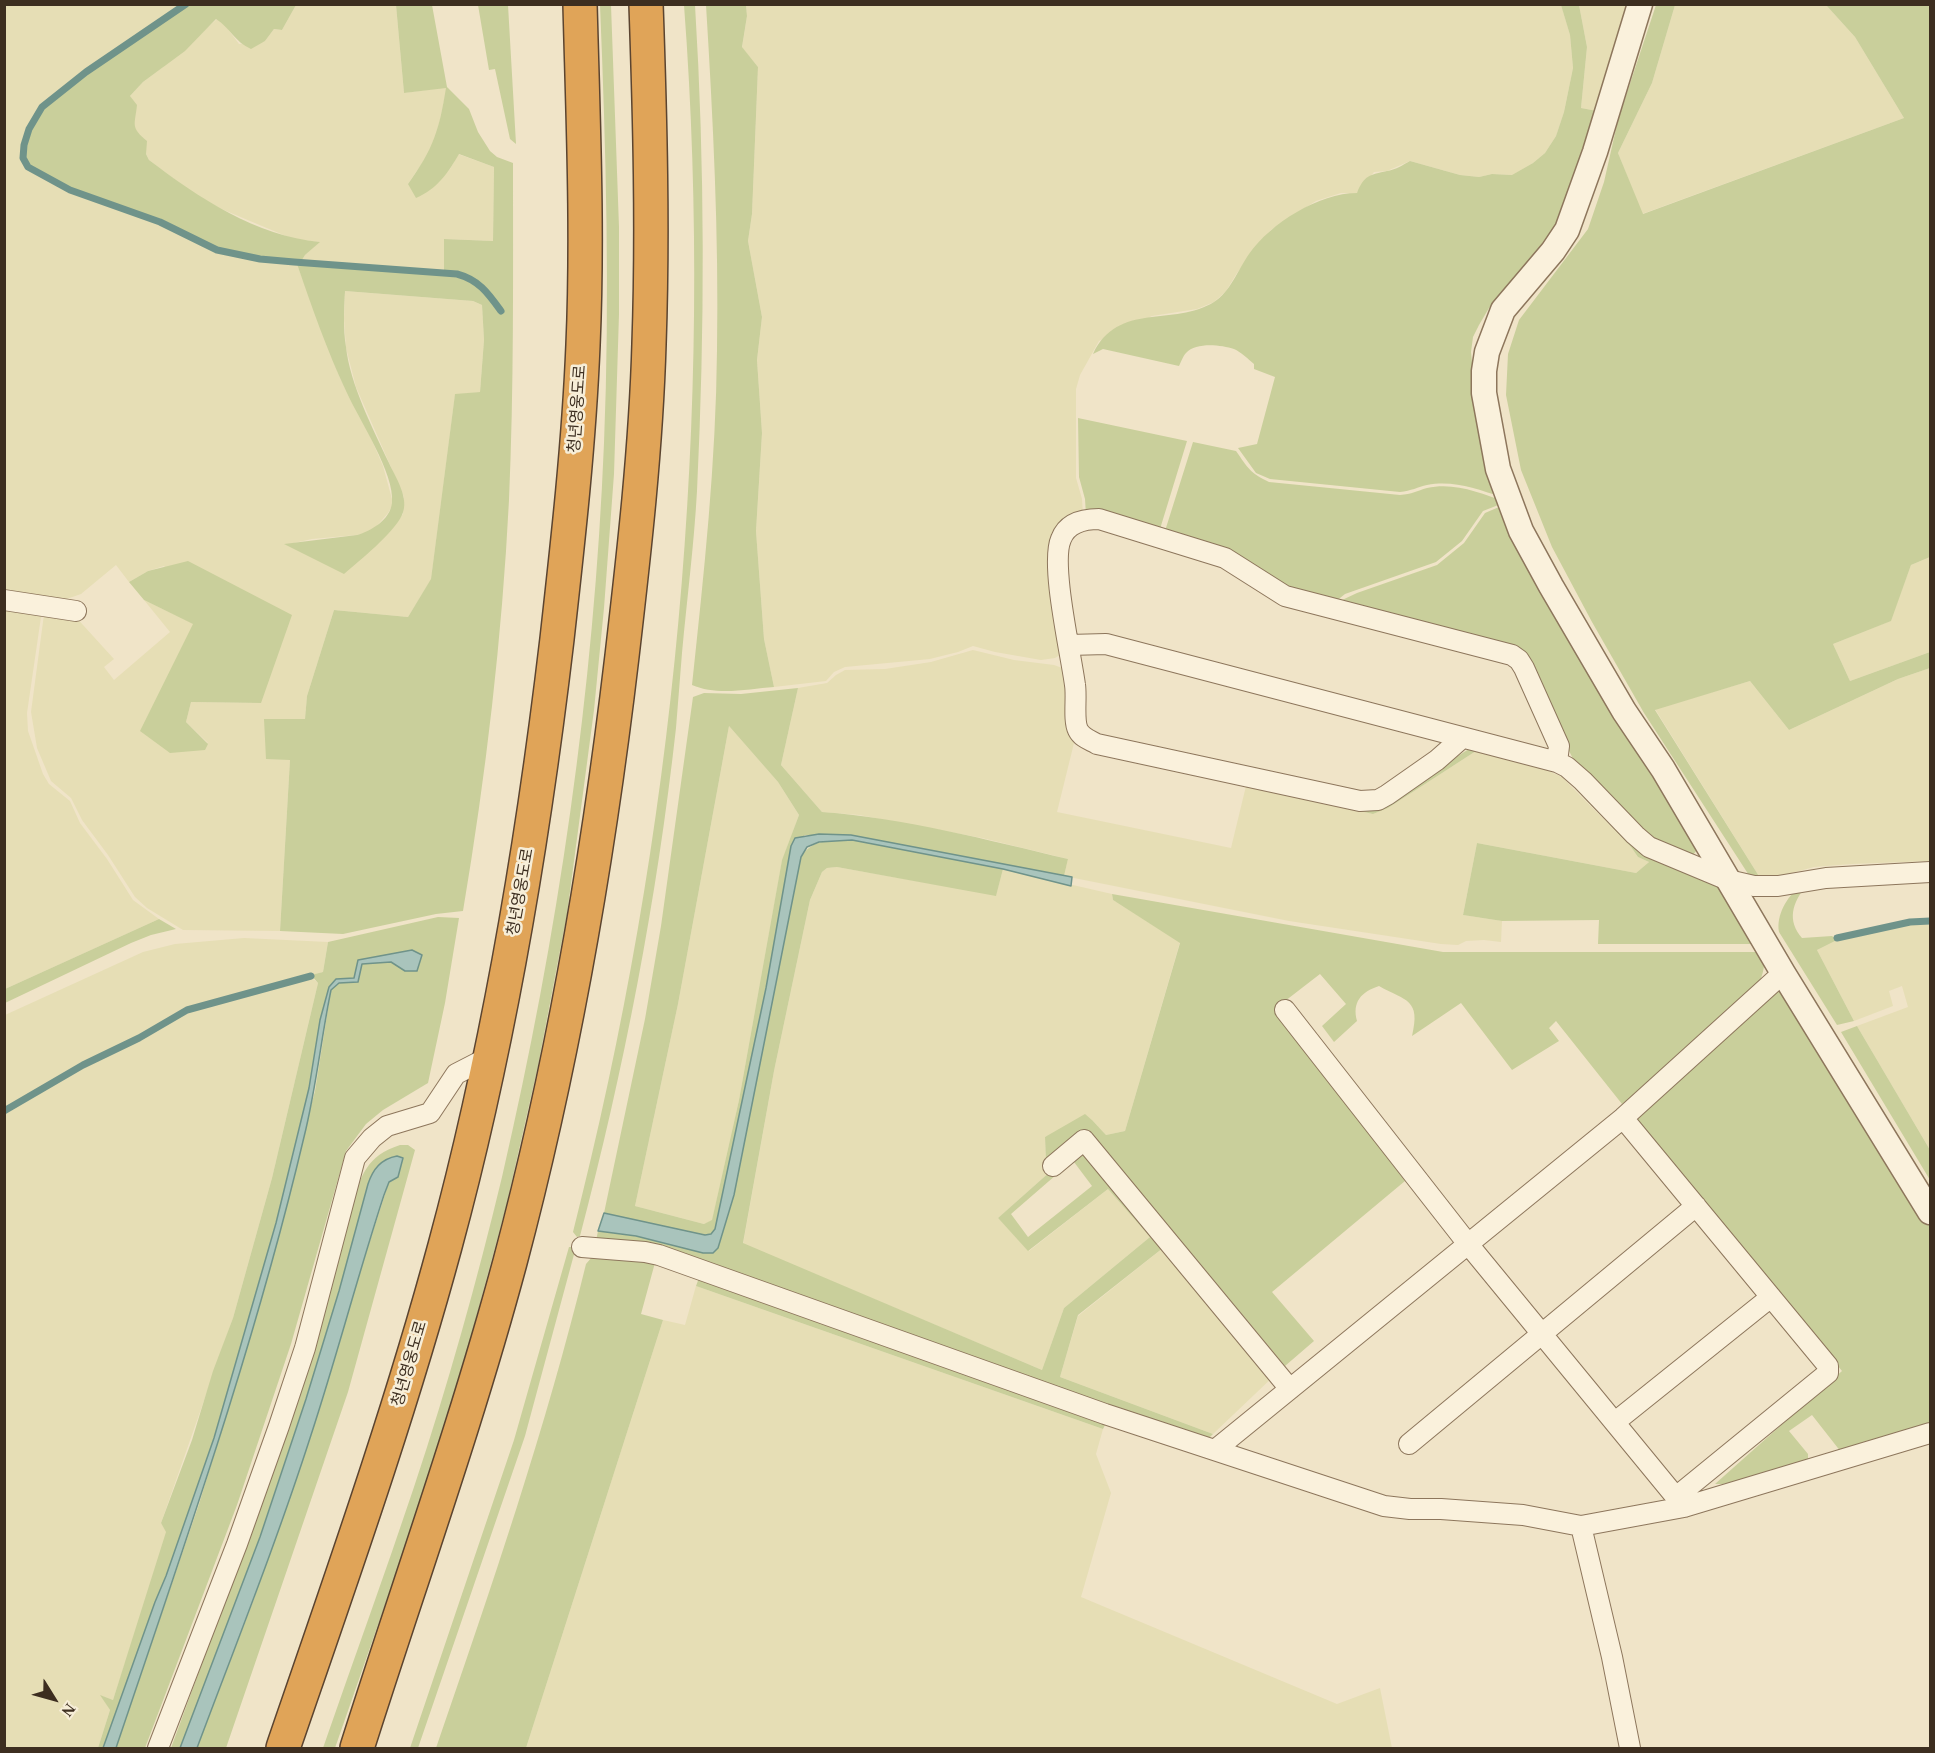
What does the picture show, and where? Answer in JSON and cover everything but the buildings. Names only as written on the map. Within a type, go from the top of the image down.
[{"type":"highway","name":"청년영웅도로","points":[[283,1749],[398,1405],[445,1245],[490,1056],[525,879],[550,700],[570,527],[583,345],[585,160],[580,4]]},
{"type":"highway","points":[[357,1749],[458,1436],[510,1262],[556,1070],[591,889],[616,708],[636,534],[649,347],[651,159],[646,4]]},
{"type":"street","points":[[1640,4],[1595,152],[1567,230],[1553,251],[1503,310],[1487,352],[1484,393],[1498,469],[1521,531],[1551,586],[1618,701],[1663,769],[1783,973],[1930,1212]]},
{"type":"street","points":[[1462,738],[1437,760],[1387,795],[1378,800],[1369,801],[1360,801],[1097,744],[1080,734],[1077,728],[1077,704],[1060,593],[1058,546],[1061,537],[1075,523],[1085,519],[1099,519],[1225,558],[1285,596],[1512,654],[1524,668],[1559,746],[1557,762]]},
{"type":"street","points":[[4,600],[76,611]]},
{"type":"street","points":[[1069,645],[1106,644],[1557,762],[1567,767],[1583,781],[1649,847],[1728,880],[1754,886],[1778,886],[1826,878],[1930,872]]},
{"type":"street","points":[[1215,1450],[1623,1118],[1783,973]]},
{"type":"street","points":[[1285,1010],[1468,1244],[1680,1502]]},
{"type":"street","points":[[158,1749],[237,1544],[305,1348],[355,1158],[372,1138],[387,1126],[430,1113],[456,1074],[490,1056]]},
{"type":"street","points":[[1623,1118],[1828,1366],[1828,1373],[1680,1502]]},
{"type":"street","points":[[1053,1166],[1084,1140],[1290,1389]]},
{"type":"street","points":[[1410,1444],[1696,1206]]},
{"type":"street","points":[[582,1247],[659,1255],[1105,1414],[1384,1506],[1523,1515],[1581,1526],[1680,1502],[1930,1433]]},
{"type":"street","points":[[1615,1422],[1771,1298]]},
{"type":"street","points":[[1581,1526],[1612,1657],[1630,1749]]},
{"type":"shaded area","points":[[1561,4],[1570,35],[1573,68],[1564,112],[1556,136],[1545,153],[1533,163],[1513,175],[1492,174],[1479,177],[1460,175],[1410,161],[1387,171],[1374,172],[1357,193],[1341,193],[1316,201],[1271,230],[1237,273],[1226,291],[1214,302],[1197,309],[1152,316],[1099,341],[1080,375],[1076,389],[1076,478],[1082,499],[1083,515],[1070,522],[1063,653],[1055,658],[1041,660],[973,646],[930,659],[845,667],[834,672],[826,681],[774,687],[764,639],[756,531],[762,433],[757,360],[762,317],[748,241],[752,214],[758,67],[742,48],[747,16],[746,5]]},
{"type":"shaded area","points":[[5,5],[183,5],[85,70],[41,107],[27,129],[21,158],[27,168],[69,192],[160,224],[216,252],[297,264],[340,378],[367,429],[383,466],[392,506],[376,527],[368,532],[285,545],[384,537],[403,514],[404,497],[356,387],[346,348],[345,291],[473,301],[482,305],[484,340],[480,392],[455,395],[431,580],[408,617],[334,610],[307,696],[305,720],[264,719],[290,760],[280,931],[183,930],[147,908],[135,897],[82,820],[71,798],[51,781],[37,748],[31,712],[45,607],[73,614],[114,659],[104,667],[114,680],[170,632],[144,600],[194,624],[141,731],[208,743],[186,722],[191,702],[261,703],[164,566],[148,571],[129,582],[116,565],[81,594],[61,601],[5,593]]},
{"type":"shaded area","points":[[296,5],[396,5],[404,93],[447,87],[436,138],[429,153],[408,184],[450,169],[458,154],[494,167],[493,241],[445,239],[444,271],[302,260],[319,242],[293,239],[219,208],[191,192],[149,160],[135,132],[133,122],[136,111],[130,96],[143,82],[217,19],[225,25],[239,44],[265,41],[274,29],[282,30]]},
{"type":"shaded area","points":[[1579,5],[1629,5],[1597,111],[1581,108],[1587,47]]},
{"type":"shaded area","points":[[1675,5],[1826,5],[1855,37],[1904,118],[1642,214],[1618,153],[1652,83]]},
{"type":"shaded area","points":[[1930,557],[1930,652],[1850,681],[1833,644],[1890,621],[1911,565]]},
{"type":"shaded area","points":[[5,603],[42,610],[27,713],[28,731],[43,774],[49,784],[70,801],[80,823],[107,859],[133,900],[159,919],[5,989]]},
{"type":"shaded area","points":[[973,650],[1065,669],[1075,739],[1057,812],[1231,848],[1246,786],[1373,814],[1388,808],[1476,751],[1544,769],[1562,777],[1631,847],[1638,857],[1649,862],[1636,873],[1477,843],[1463,915],[1502,921],[1501,942],[1484,940],[1466,941],[1458,945],[1441,944],[1289,921],[1064,876],[1068,859],[982,838],[859,815],[822,812],[781,765],[798,688],[827,683],[845,670],[885,669],[931,662]]},
{"type":"shaded area","points":[[1930,668],[1930,861],[1814,867],[1762,881],[1655,709],[1750,681],[1789,730],[1898,679]]},
{"type":"shaded area","points":[[729,726],[778,782],[799,815],[782,861],[739,1100],[712,1221],[704,1224],[635,1206],[678,1004]]},
{"type":"shaded area","points":[[837,867],[996,895],[1003,869],[1112,894],[1113,900],[1180,942],[1125,1131],[1106,1135],[1093,1121],[1045,1137],[1046,1162],[1052,1170],[998,1218],[1029,1251],[1108,1189],[1150,1237],[1064,1308],[1042,1370],[743,1244],[774,1071],[810,900],[822,872],[827,868]]},
{"type":"shaded area","points":[[1930,922],[1930,1150],[1857,1026],[1908,1007],[1902,986],[1889,991],[1893,1006],[1854,1021],[1817,950],[1837,940],[1910,923]]},
{"type":"shaded area","points":[[244,938],[328,942],[323,972],[187,1008],[82,1064],[5,1109],[5,1015],[143,952],[175,944]]},
{"type":"shaded area","points":[[312,978],[318,983],[272,1178],[233,1318],[161,1523],[167,1532],[151,1585],[113,1700],[102,1696],[110,1710],[98,1748],[5,1748],[5,1113],[188,1011]]},
{"type":"shaded area","points":[[1168,1244],[1275,1375],[1213,1434],[1060,1377],[1078,1316]]},
{"type":"shaded area","points":[[696,1286],[1103,1429],[1096,1454],[1111,1493],[1081,1597],[1337,1704],[1380,1688],[1392,1748],[526,1748],[663,1320],[685,1325]]},
{"type":"green space","points":[[189,4],[296,5],[282,30],[274,29],[265,41],[251,49],[241,43],[216,19],[185,51],[143,82],[130,96],[137,105],[136,129],[147,141],[146,154],[149,160],[168,174],[229,213],[273,232],[320,242],[302,260],[260,258],[211,246],[161,221],[67,188],[34,169],[24,157],[30,130],[44,109],[87,73]]},
{"type":"green space","points":[[396,5],[432,5],[447,87],[469,109],[478,132],[490,151],[497,157],[513,163],[511,458],[502,603],[486,758],[463,911],[436,914],[343,934],[280,931],[290,760],[266,759],[264,719],[305,719],[307,696],[334,610],[408,617],[431,579],[455,394],[480,392],[484,340],[482,305],[473,301],[345,291],[344,333],[352,376],[369,421],[401,489],[404,509],[391,530],[344,574],[284,544],[357,535],[368,531],[388,515],[392,503],[391,491],[382,462],[333,361],[297,264],[457,275],[477,285],[499,312],[502,310],[478,282],[464,274],[444,271],[444,239],[493,241],[494,167],[459,154],[451,168],[430,190],[416,198],[408,184],[430,149],[441,116],[446,88],[404,93]]},
{"type":"green space","points":[[478,5],[508,5],[516,144],[510,139],[495,69],[489,70]]},
{"type":"green space","points":[[600,5],[611,5],[619,227],[614,474],[594,710],[567,914],[538,1066],[506,1207],[452,1407],[335,1748],[323,1748],[414,1487],[472,1294],[502,1177],[522,1086],[556,904],[582,720],[592,628],[604,443],[607,333]]},
{"type":"green space","points":[[684,5],[695,5],[702,187],[701,369],[694,532],[676,728],[649,920],[611,1111],[580,1236],[577,1237],[573,1232],[608,1082],[638,930],[661,777],[678,623],[689,468],[694,313],[692,159]]},
{"type":"green space","points":[[706,5],[746,5],[747,16],[742,47],[758,67],[752,214],[748,241],[762,317],[757,360],[762,433],[756,531],[764,639],[774,687],[733,691],[712,690],[692,685],[712,476],[717,350],[715,177]]},
{"type":"green space","points":[[1561,5],[1579,5],[1587,47],[1581,108],[1597,111],[1561,221],[1540,252],[1489,308],[1473,337],[1471,352],[1473,372],[1502,497],[1465,486],[1446,484],[1427,485],[1400,492],[1270,479],[1256,473],[1238,448],[1257,444],[1275,377],[1254,369],[1254,364],[1237,350],[1209,345],[1196,347],[1185,354],[1179,366],[1103,349],[1093,354],[1104,338],[1117,327],[1132,321],[1198,309],[1214,302],[1225,293],[1249,254],[1270,231],[1312,204],[1342,194],[1357,193],[1365,179],[1372,175],[1393,170],[1410,161],[1460,175],[1479,177],[1492,174],[1512,175],[1533,163],[1545,153],[1556,136],[1564,112],[1573,68],[1570,35]]},
{"type":"green space","points":[[1656,5],[1675,5],[1652,83],[1618,153],[1643,214],[1904,118],[1855,37],[1826,5],[1930,5],[1930,557],[1911,565],[1891,621],[1833,644],[1850,681],[1930,652],[1930,668],[1898,679],[1789,730],[1750,681],[1655,710],[1762,881],[1754,883],[1644,713],[1552,547],[1521,470],[1506,395],[1508,354],[1519,320],[1588,229],[1604,182],[1618,120]]},
{"type":"green space","points":[[1078,418],[1187,441],[1160,529],[1086,515],[1085,499],[1079,477]]},
{"type":"green space","points":[[1193,442],[1236,451],[1250,470],[1269,482],[1400,495],[1427,488],[1448,486],[1467,489],[1506,502],[1483,511],[1462,541],[1436,562],[1345,594],[1335,602],[1289,591],[1165,531]]},
{"type":"green space","points":[[1506,504],[1698,849],[1692,856],[1657,844],[1575,763],[1524,659],[1340,601],[1437,565],[1464,543],[1485,513]]},
{"type":"green space","points":[[188,561],[292,615],[261,703],[191,702],[186,722],[208,744],[205,750],[170,753],[140,731],[193,624],[144,600],[129,582],[148,571]]},
{"type":"green space","points":[[798,688],[781,765],[822,812],[915,824],[1068,859],[1064,876],[851,835],[805,835],[791,846],[766,988],[715,1229],[711,1234],[705,1235],[604,1213],[645,1019],[661,926],[693,697],[704,693],[741,694]],"holes":[[[729,726],[778,782],[799,815],[782,860],[739,1100],[712,1220],[704,1224],[635,1206],[678,1004]]]},
{"type":"green space","points":[[1469,749],[1562,772],[1639,845],[1726,888],[1756,944],[1598,944],[1599,920],[1502,921],[1463,915],[1477,843],[1636,873],[1649,862],[1638,857],[1569,782],[1557,773],[1476,751],[1388,808],[1373,814],[1246,786],[1367,807]]},
{"type":"green space","points":[[836,839],[852,840],[1003,869],[996,896],[837,867],[827,868],[822,872],[810,900],[774,1071],[743,1243],[1042,1370],[1064,1308],[1150,1237],[1108,1189],[1028,1251],[998,1218],[1052,1170],[1056,1175],[1011,1214],[1028,1237],[1092,1186],[1074,1162],[1085,1152],[1168,1244],[1078,1315],[1060,1377],[1213,1434],[1209,1438],[1199,1438],[596,1241],[598,1231],[718,1248],[801,857],[812,846]]},
{"type":"green space","points":[[1800,886],[1806,886],[1795,905],[1794,925],[1802,938],[1832,936],[1837,940],[1817,950],[1854,1021],[1837,1025],[1779,932],[1781,913],[1791,895]]},
{"type":"green space","points":[[1112,894],[1443,952],[1764,952],[1764,964],[1759,983],[1646,1087],[1622,1104],[1556,1021],[1549,1028],[1559,1041],[1512,1070],[1461,1003],[1412,1036],[1413,1008],[1404,999],[1379,986],[1367,991],[1359,999],[1356,1008],[1357,1021],[1334,1042],[1322,1026],[1346,1004],[1320,974],[1276,1008],[1405,1181],[1272,1292],[1314,1341],[1285,1366],[1089,1130],[1046,1162],[1045,1137],[1085,1114],[1106,1135],[1125,1131],[1180,943],[1113,900]]},
{"type":"green space","points":[[438,917],[459,918],[445,1003],[428,1083],[383,1110],[366,1124],[346,1151],[291,1344],[237,1505],[145,1748],[116,1748],[199,1504],[242,1364],[315,1091],[331,990],[339,983],[358,982],[362,964],[391,962],[405,970],[412,950],[359,960],[354,978],[336,979],[329,987],[320,1020],[309,1088],[276,1223],[214,1438],[103,1748],[98,1748],[110,1710],[100,1695],[113,1700],[166,1532],[161,1523],[233,1318],[272,1178],[318,983],[311,975],[323,972],[328,942]]},
{"type":"green space","points":[[159,919],[176,929],[131,943],[5,1003],[5,989]]},
{"type":"green space","points":[[1777,989],[1790,996],[1930,1225],[1930,1427],[1841,1452],[1812,1415],[1789,1431],[1808,1454],[1808,1463],[1715,1484],[1842,1371],[1634,1116]]},
{"type":"green space","points":[[1857,1026],[1930,1150],[1930,1180],[1841,1032]]},
{"type":"green space","points":[[400,1145],[408,1145],[415,1150],[348,1392],[226,1748],[197,1748],[254,1599],[389,1182],[368,1184],[306,1399],[260,1537],[180,1748],[171,1748],[270,1478],[351,1205],[362,1176],[372,1161]]},
{"type":"green space","points":[[569,1247],[576,1247],[525,1436],[418,1748],[410,1748],[514,1440]]},
{"type":"green space","points":[[592,1257],[656,1259],[641,1314],[663,1320],[526,1748],[436,1748],[517,1508],[586,1264]]},
{"type":"green space","points":[[700,1275],[1106,1423],[1103,1429],[696,1286]]},
{"type":"water","points":[[819,834],[851,835],[1072,877],[1071,886],[1003,869],[852,840],[819,842],[807,847],[801,857],[734,1195],[718,1248],[713,1253],[703,1253],[636,1236],[598,1231],[604,1213],[705,1235],[711,1234],[715,1229],[766,988],[791,846],[795,838]]},
{"type":"water","points":[[412,950],[422,955],[417,971],[405,971],[391,962],[362,964],[358,982],[339,983],[331,990],[312,1101],[264,1292],[217,1445],[116,1748],[103,1748],[214,1438],[276,1223],[309,1088],[320,1020],[329,987],[336,979],[354,978],[358,960]]},
{"type":"water","points":[[397,1156],[403,1158],[398,1177],[389,1182],[384,1195],[321,1405],[270,1553],[197,1748],[180,1748],[260,1537],[306,1399],[368,1184],[378,1166]]},
{"type":"waterway","points":[[186,4],[86,72],[42,107],[29,129],[24,145],[23,158],[28,167],[70,190],[160,222],[217,250],[260,259],[457,274],[477,284],[501,311]]},
{"type":"waterway","points":[[1837,938],[1910,922],[1930,921]]},
{"type":"waterway","points":[[4,1111],[83,1065],[139,1038],[187,1010],[311,976]]}]
